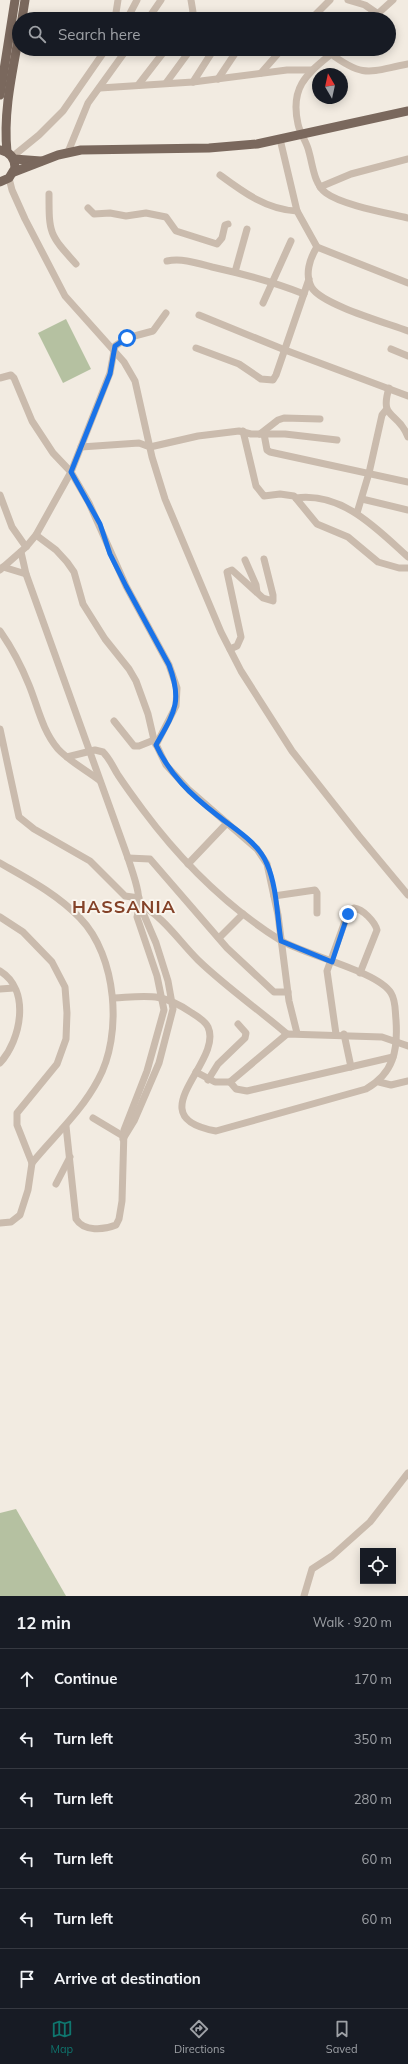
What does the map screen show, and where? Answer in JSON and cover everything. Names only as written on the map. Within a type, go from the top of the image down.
[{"type":"main road","points":[[13,12],[15,0]]},
{"type":"main road","points":[[23,12],[25,0]]},
{"type":"main road","points":[[0,95],[12,19]]},
{"type":"main road","points":[[12,175],[5,135],[6,113],[16,56]]},
{"type":"main road","points":[[0,182],[42,161],[68,152],[107,148],[209,148],[256,144],[408,111]]},
{"type":"main road","points":[[8,154],[42,161]]},
{"type":"street","points":[[116,12],[118,0]]},
{"type":"street","points":[[131,12],[137,0]]},
{"type":"street","points":[[153,12],[161,0]]},
{"type":"street","points":[[191,0],[193,12]]},
{"type":"street","points":[[318,12],[330,0]]},
{"type":"street","points":[[348,0],[359,2],[370,12]]},
{"type":"street","points":[[380,12],[393,0]]},
{"type":"street","points":[[8,154],[39,135],[63,111],[101,56]]},
{"type":"street","points":[[68,152],[86,108],[122,56]]},
{"type":"street","points":[[139,84],[161,56]]},
{"type":"street","points":[[166,83],[184,56]]},
{"type":"street","points":[[193,82],[210,56]]},
{"type":"street","points":[[218,79],[233,56]]},
{"type":"street","points":[[261,73],[276,56]]},
{"type":"street","points":[[328,56],[311,70],[298,89],[296,102],[298,123],[320,188],[338,199],[408,218]]},
{"type":"street","points":[[338,56],[348,67],[364,72],[408,64]]},
{"type":"street","points":[[100,88],[139,84],[193,82],[261,73],[311,70]]},
{"type":"street","points":[[280,139],[297,211],[318,247],[408,283]]},
{"type":"street","points":[[320,188],[351,174],[408,159]]},
{"type":"street","points":[[12,175],[12,190],[64,296],[124,362],[135,381],[150,447],[165,499],[230,649],[251,689],[292,750],[354,830],[408,895]]},
{"type":"street","points":[[220,175],[249,196],[277,207],[297,211]]},
{"type":"street","points":[[49,194],[48,214],[51,235],[76,264]]},
{"type":"street","points":[[88,208],[94,214],[106,213],[126,216],[146,213],[166,217],[176,231],[217,244],[222,238],[226,225],[228,224]]},
{"type":"street","points":[[235,272],[246,228]]},
{"type":"street","points":[[263,303],[291,241]]},
{"type":"street","points":[[318,247],[309,264],[309,279],[312,289],[333,303],[408,331]]},
{"type":"street","points":[[167,261],[180,260],[235,272],[272,282],[304,294]]},
{"type":"street","points":[[196,348],[239,364],[256,376],[269,381],[275,378],[309,279]]},
{"type":"street","points":[[2,568],[24,550],[36,535],[71,472],[110,374],[115,346],[119,341],[153,331],[166,313]]},
{"type":"street","points":[[199,315],[285,350],[408,396]]},
{"type":"street","points":[[390,349],[408,356]]},
{"type":"street","points":[[0,378],[11,375],[14,378],[32,421],[53,453],[71,472],[89,503],[100,524],[113,560],[169,665],[174,678],[176,688],[176,706],[154,742],[134,746],[114,721]]},
{"type":"street","points":[[389,388],[384,405],[386,410],[401,423],[408,437]]},
{"type":"street","points":[[358,513],[369,473],[380,422],[386,410]]},
{"type":"street","points":[[262,434],[278,420],[284,418],[320,419]]},
{"type":"street","points":[[80,450],[139,443],[150,447],[220,432],[243,431],[251,434],[285,434],[337,440]]},
{"type":"street","points":[[243,431],[254,480],[262,494],[268,496],[290,495],[296,498],[317,524],[348,537],[378,562],[399,568],[408,568]]},
{"type":"street","points":[[262,434],[267,450],[270,452],[408,482]]},
{"type":"street","points":[[0,495],[12,527],[24,550],[26,574],[128,858],[139,904],[156,943],[173,1000],[172,1015],[162,1052],[124,1126],[121,1211],[118,1222],[112,1227],[100,1229],[87,1228],[78,1222],[75,1214],[66,1126]]},
{"type":"street","points":[[296,498],[318,498],[344,506],[358,513],[408,557]]},
{"type":"street","points":[[362,499],[408,510]]},
{"type":"street","points":[[36,535],[56,550],[74,572],[83,604],[102,634],[129,669],[136,681],[148,714],[154,742],[170,771],[189,790],[240,833],[262,856],[268,869],[274,896],[288,992],[297,1033]]},
{"type":"street","points":[[230,649],[237,646],[241,637],[228,571],[232,570],[264,599],[274,600],[264,559]]},
{"type":"street","points":[[245,560],[256,585],[257,592]]},
{"type":"street","points":[[2,568],[26,574]]},
{"type":"street","points":[[0,631],[17,656],[42,723],[58,749],[99,780]]},
{"type":"street","points":[[0,729],[19,816],[34,829],[90,861],[125,896],[153,912],[197,959],[287,1034]]},
{"type":"street","points":[[67,757],[99,750],[105,754],[143,810],[188,864],[210,887],[243,914],[281,941],[360,973],[387,988],[393,996],[397,1041],[393,1057],[384,1076],[379,1082],[366,1089],[347,1096],[216,1131],[194,1125],[182,1108],[184,1096],[207,1048],[209,1034],[208,1026],[200,1018],[173,1000],[162,997],[114,998]]},
{"type":"street","points":[[188,864],[227,823]]},
{"type":"street","points":[[128,858],[141,857],[150,859],[219,938],[270,989],[277,993],[288,992]]},
{"type":"street","points":[[0,863],[47,890],[81,919],[101,952],[114,998],[112,1044],[110,1053],[98,1081],[66,1126],[32,1163],[23,1209],[20,1215],[11,1222],[0,1223]]},
{"type":"street","points":[[274,896],[315,890],[317,893],[317,913]]},
{"type":"street","points":[[139,904],[137,917],[162,997],[164,1010],[145,1087]]},
{"type":"street","points":[[350,1067],[340,1034],[327,971],[332,962],[349,911],[352,908],[358,908],[368,917],[377,930],[360,973]]},
{"type":"street","points":[[219,938],[243,914]]},
{"type":"street","points":[[0,916],[24,932],[44,952],[61,977],[66,994],[68,1013],[66,1039],[57,1064],[18,1109],[16,1115],[20,1134],[32,1163]]},
{"type":"street","points":[[0,971],[10,979],[19,1002],[19,1021],[10,1047],[0,1063]]},
{"type":"street","points":[[0,989],[14,988]]},
{"type":"street","points":[[208,1080],[218,1064],[246,1036],[245,1031],[238,1024]]},
{"type":"street","points":[[196,1072],[208,1080],[215,1082],[230,1082],[287,1034],[340,1034],[382,1037],[408,1046]]},
{"type":"street","points":[[154,1050],[162,1052]]},
{"type":"street","points":[[230,1082],[236,1090],[247,1091],[393,1057]]},
{"type":"street","points":[[379,1082],[391,1085],[408,1080]]},
{"type":"street","points":[[93,1118],[123,1138]]},
{"type":"street","points":[[56,1184],[70,1157]]},
{"type":"street","points":[[304,1596],[312,1569],[332,1556],[370,1522],[408,1473]]},
{"type":"green space","points":[[66,319],[91,369],[63,383],[38,333]]},
{"type":"green space","points":[[16,1509],[66,1596],[0,1596],[0,1513]]},
{"type":"district","name":"HASSANIA","points":[[124,907]]},
{"type":"route","points":[[127,338],[119,341],[115,346],[110,374],[71,472],[100,524],[110,554],[169,665],[174,678],[177,697],[176,706],[156,745],[166,765],[178,780],[216,815],[240,833],[257,849],[262,856],[267,864],[270,875],[278,915],[281,941],[332,962],[348,914]]}]
